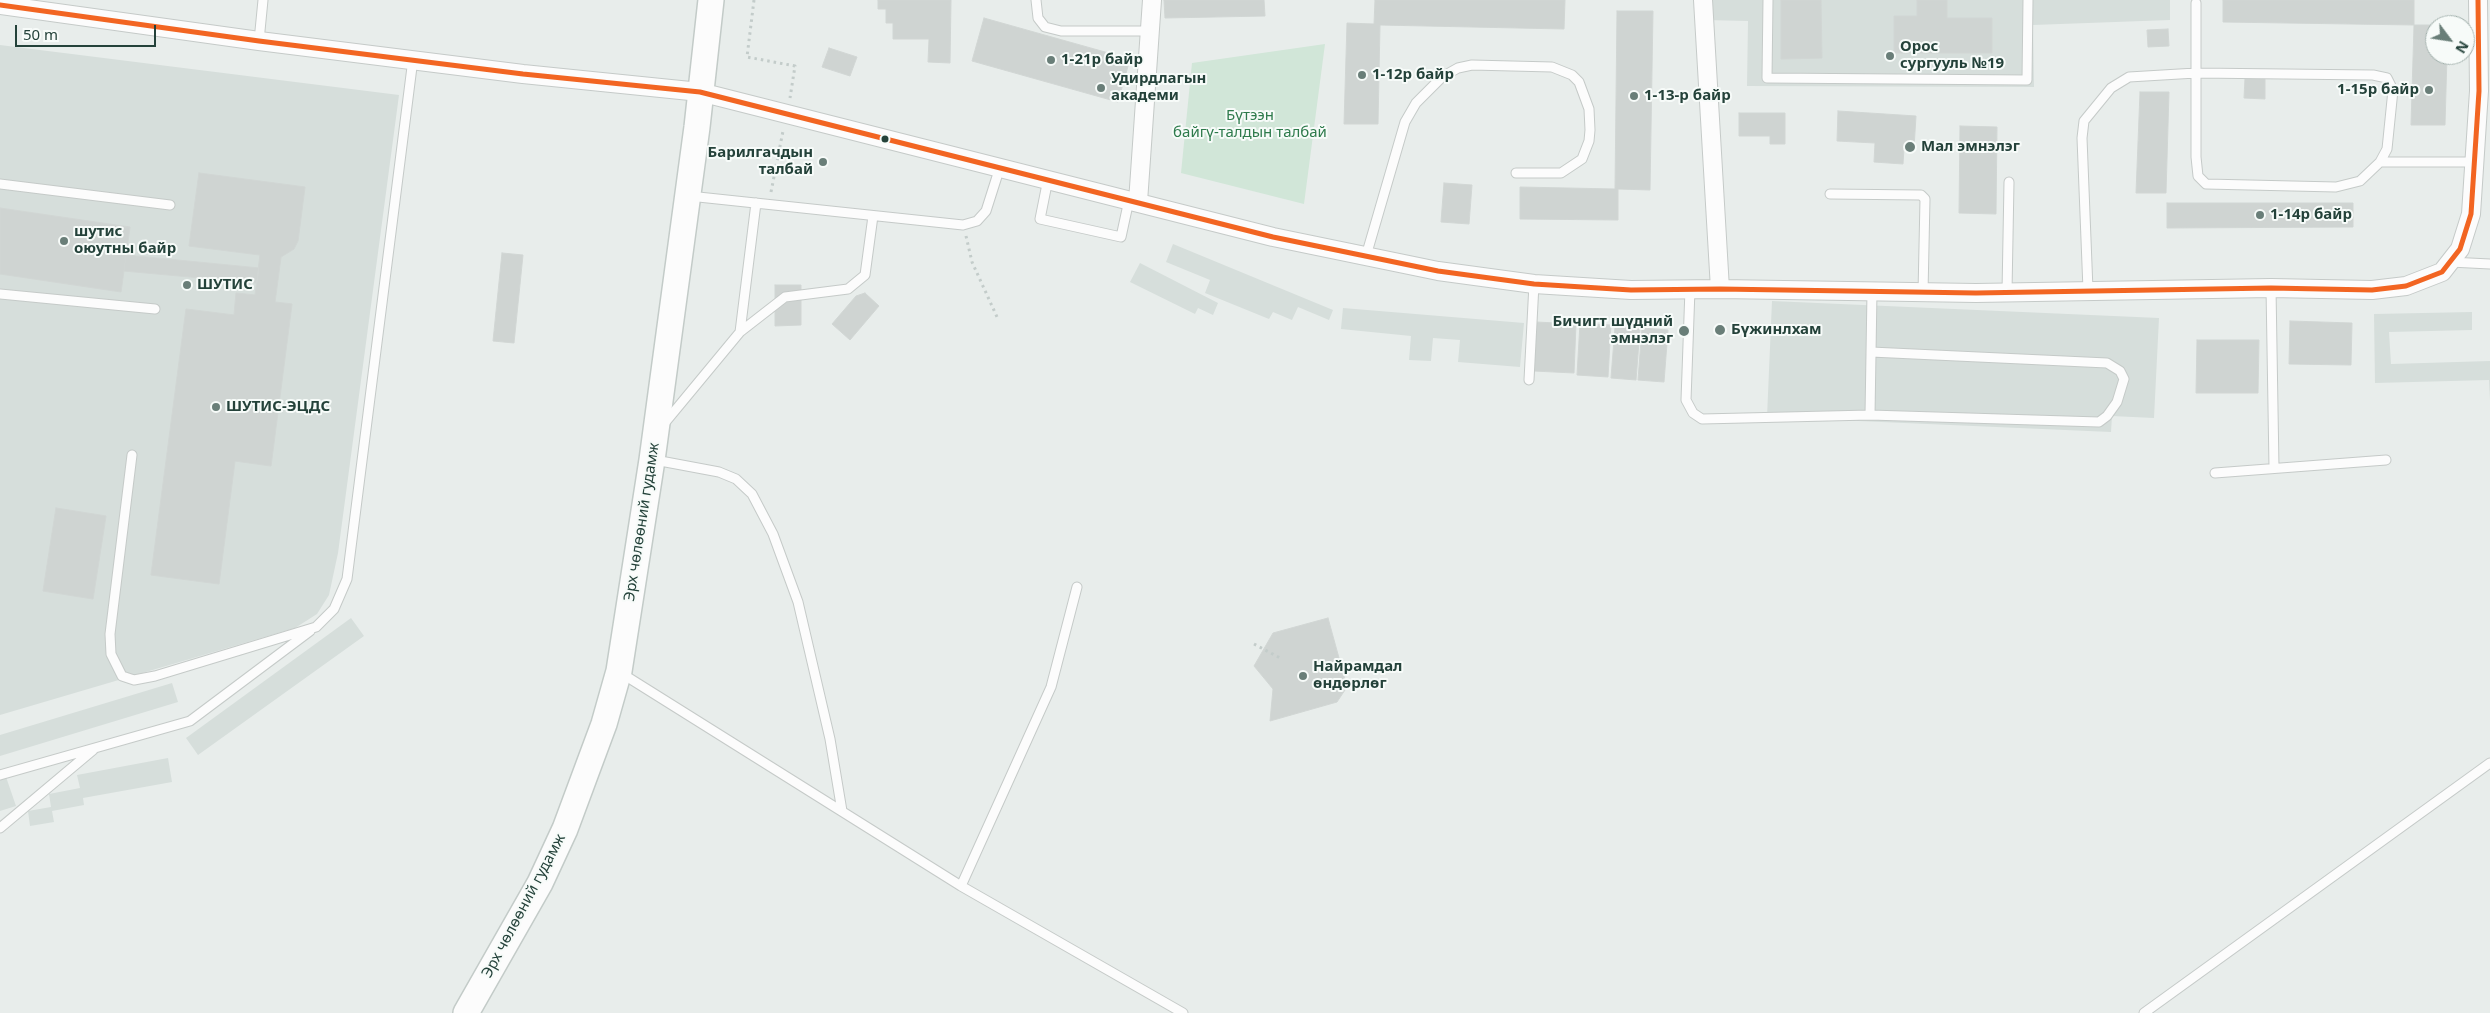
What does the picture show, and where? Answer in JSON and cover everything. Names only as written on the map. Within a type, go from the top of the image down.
[{"type":"main road","name":"Эрх чөлөөний гудамж","points":[[466,1013],[535,891],[565,829],[604,724],[619,671],[652,460],[711,0]]},
{"type":"street","points":[[1133,201],[1152,0]]},
{"type":"street","points":[[1703,0],[1720,289]]},
{"type":"street","points":[[6,4],[259,41],[700,92],[1273,237],[1438,271],[1534,284],[1631,290],[1720,289],[1923,293],[2271,288],[2372,290],[2406,286],[2446,267],[2460,249],[2472,214],[2474,162],[2484,91],[2478,0]]},
{"type":"lane","points":[[259,41],[263,0]]},
{"type":"lane","points":[[1036,0],[1038,18],[1045,27],[1061,31],[1150,32]]},
{"type":"lane","points":[[1768,0],[1767,78],[2027,80],[2028,0]]},
{"type":"lane","points":[[2088,290],[2082,138],[2084,121],[2111,88],[2129,77],[2196,73],[2373,75],[2387,78],[2392,90],[2387,149],[2380,162],[2360,181],[2336,187],[2206,184],[2198,176],[2196,73],[2196,3]]},
{"type":"lane","points":[[0,775],[190,721],[316,627],[334,609],[347,579],[413,60]]},
{"type":"lane","points":[[1366,256],[1405,122],[1416,103],[1442,77],[1458,68],[1472,65],[1552,67],[1572,75],[1579,82],[1585,93],[1589,109],[1590,130],[1589,141],[1582,159],[1561,173],[1516,173]]},
{"type":"lane","points":[[2380,162],[2474,162]]},
{"type":"lane","points":[[687,196],[963,225],[977,221],[986,211],[1000,167]]},
{"type":"lane","points":[[1048,180],[1040,219],[1121,237],[1133,201]]},
{"type":"lane","points":[[2007,292],[2009,182]]},
{"type":"lane","points":[[0,184],[170,205]]},
{"type":"lane","points":[[1830,194],[1921,195],[1925,199],[1923,293]]},
{"type":"lane","points":[[740,332],[756,203]]},
{"type":"lane","points":[[655,435],[740,332],[785,297],[848,289],[865,274],[873,216]]},
{"type":"lane","points":[[2446,267],[2490,264]]},
{"type":"lane","points":[[1529,380],[1534,284]]},
{"type":"lane","points":[[2271,288],[2274,468]]},
{"type":"lane","points":[[1690,289],[1686,400],[1693,412],[1702,419],[1870,415],[2099,422],[2107,416],[2116,402],[2124,379],[2120,371],[2107,363],[1871,352]]},
{"type":"lane","points":[[1870,415],[1872,292]]},
{"type":"lane","points":[[0,294],[155,309]]},
{"type":"lane","points":[[132,455],[110,634],[111,654],[122,676],[134,680],[154,676],[316,627]]},
{"type":"lane","points":[[652,460],[719,472],[736,479],[752,494],[773,534],[798,602],[830,739],[842,811]]},
{"type":"lane","points":[[2215,473],[2386,460]]},
{"type":"lane","points":[[961,886],[1051,687],[1077,587]]},
{"type":"lane","points":[[619,671],[961,886],[1183,1013]]},
{"type":"lane","points":[[0,828],[95,748]]},
{"type":"lane","points":[[2144,1013],[2490,763]]},
{"type":"path","points":[[963,225],[972,262],[997,317]]},
{"type":"path","points":[[1254,644],[1282,659]]},
{"type":"shaded area","name":"Орос сургууль №19","points":[[1705,0],[2170,0],[2170,20],[2033,25],[2034,87],[1747,86],[1748,21],[1704,20]]},
{"type":"shaded area","name":"ШУТИС","points":[[0,45],[399,95],[338,553],[329,595],[317,614],[295,628],[0,715]]},
{"type":"shaded area","points":[[1173,244],[1333,310],[1329,320],[1298,307],[1292,320],[1273,312],[1269,319],[1205,293],[1210,280],[1166,262]]},
{"type":"shaded area","points":[[1140,263],[1218,303],[1213,315],[1198,308],[1195,314],[1130,282]]},
{"type":"shaded area","points":[[1772,301],[2159,318],[2154,418],[2112,416],[2111,432],[1767,417]]},
{"type":"shaded area","points":[[1343,308],[1524,323],[1520,367],[1458,362],[1460,340],[1433,338],[1431,361],[1409,360],[1411,336],[1341,329]]},
{"type":"shaded area","points":[[2472,312],[2472,330],[2389,332],[2391,364],[2490,361],[2490,400],[2489,380],[2375,383],[2374,314]]},
{"type":"shaded area","points":[[351,618],[364,636],[198,755],[186,738]]},
{"type":"shaded area","points":[[172,683],[178,702],[0,756],[0,735]]},
{"type":"shaded area","points":[[168,758],[172,782],[83,798],[84,805],[52,811],[54,822],[30,826],[28,811],[51,807],[49,794],[80,788],[77,775]]},
{"type":"shaded area","points":[[5,774],[16,806],[0,811],[0,776]]},
{"type":"green space","name":"Бүтээн байгү-талдын талбай","points":[[1325,44],[1304,204],[1181,173],[1192,63]]},
{"type":"building","points":[[878,0],[951,0],[950,63],[928,62],[929,39],[893,39],[893,23],[886,23],[886,9],[878,9]]},
{"type":"building","points":[[1164,0],[1264,0],[1265,16],[1165,18]]},
{"type":"building","name":"1-12р байр","points":[[1375,0],[1565,0],[1564,29],[1380,25],[1378,124],[1344,124],[1347,23],[1374,24]]},
{"type":"building","points":[[1781,0],[1821,0],[1822,58],[1781,59]]},
{"type":"building","points":[[1917,0],[1947,0],[1947,18],[1992,18],[1992,53],[1894,53],[1894,16],[1917,16]]},
{"type":"building","points":[[2223,0],[2414,0],[2414,25],[2223,22]]},
{"type":"building","name":"1-13-р байр","points":[[1617,11],[1653,11],[1650,190],[1618,189],[1618,220],[1520,219],[1520,187],[1615,189]]},
{"type":"building","name":"1-21р байр","points":[[984,18],[1130,59],[1118,102],[972,61]]},
{"type":"building","points":[[2414,25],[2425,25],[2425,65],[2447,65],[2445,125],[2411,125]]},
{"type":"building","points":[[2168,29],[2169,46],[2148,47],[2147,30]]},
{"type":"building","points":[[829,48],[857,57],[850,76],[822,67]]},
{"type":"building","points":[[2245,78],[2265,79],[2265,99],[2244,98]]},
{"type":"building","points":[[2140,92],[2169,92],[2166,193],[2136,193]]},
{"type":"building","points":[[1838,111],[1916,116],[1914,148],[1904,148],[1903,164],[1874,162],[1875,143],[1837,141]]},
{"type":"building","points":[[1739,113],[1785,113],[1785,144],[1770,144],[1770,136],[1739,136]]},
{"type":"building","points":[[1960,126],[1997,127],[1996,214],[1959,213]]},
{"type":"building","points":[[199,173],[305,187],[298,241],[294,249],[281,257],[275,302],[292,304],[271,466],[235,461],[219,584],[151,575],[186,309],[234,315],[236,293],[255,295],[260,255],[189,246]]},
{"type":"building","points":[[1444,183],[1472,185],[1469,224],[1441,222]]},
{"type":"building","name":"1-14р байр","points":[[2167,203],[2353,203],[2353,227],[2167,228]]},
{"type":"building","name":"шутис оюутны байр","points":[[0,208],[130,227],[121,292],[0,274]]},
{"type":"building","points":[[502,253],[523,255],[514,343],[493,341]]},
{"type":"building","points":[[126,255],[259,268],[257,283],[124,271]]},
{"type":"building","points":[[775,285],[801,285],[801,325],[775,326]]},
{"type":"building","points":[[865,293],[879,306],[850,340],[832,324],[856,296]]},
{"type":"building","points":[[2290,321],[2352,323],[2351,365],[2289,364]]},
{"type":"building","points":[[1536,322],[1576,324],[1574,373],[1534,371]]},
{"type":"building","points":[[1580,323],[1611,325],[1608,377],[1577,375]]},
{"type":"building","points":[[1615,327],[1640,329],[1636,380],[1611,378]]},
{"type":"building","points":[[1642,328],[1668,330],[1664,382],[1638,380]]},
{"type":"building","points":[[2197,340],[2259,340],[2258,393],[2196,393]]},
{"type":"building","points":[[56,508],[106,516],[93,599],[43,591]]},
{"type":"building","name":"Найрамдал өндөрлөг","points":[[1328,618],[1347,687],[1337,702],[1270,721],[1273,689],[1254,666],[1273,633]]},
{"type":"transit line","points":[[0,5],[259,41],[523,74],[700,92],[1273,237],[1438,271],[1534,284],[1631,290],[1720,289],[1976,293],[2271,288],[2372,290],[2406,286],[2442,272],[2460,249],[2471,214],[2479,91],[2478,0]]},
{"type":"place","name":"Орос сургууль №19","points":[[1890,56]]},
{"type":"place","name":"1-21р байр","points":[[1051,60]]},
{"type":"place","name":"1-12р байр","points":[[1362,75]]},
{"type":"place","name":"Удирдлагын академи","points":[[1101,88]]},
{"type":"place","name":"1-15р байр","points":[[2429,90]]},
{"type":"place","name":"1-13-р байр","points":[[1634,96]]},
{"type":"place","name":"Мал эмнэлэг","points":[[1910,147]]},
{"type":"place","name":"Барилгачдын талбай","points":[[823,162]]},
{"type":"place","name":"1-14р байр","points":[[2260,215]]},
{"type":"place","name":"шутис оюутны байр","points":[[64,241]]},
{"type":"place","name":"ШУТИС","points":[[187,285]]},
{"type":"place","name":"Бүжинлхам","points":[[1720,330]]},
{"type":"place","name":"Бичигт шүдний эмнэлэг","points":[[1684,331]]},
{"type":"place","name":"ШУТИС-ЭЦДС","points":[[216,407]]},
{"type":"place","name":"Найрамдал өндөрлөг","points":[[1303,676]]}]
